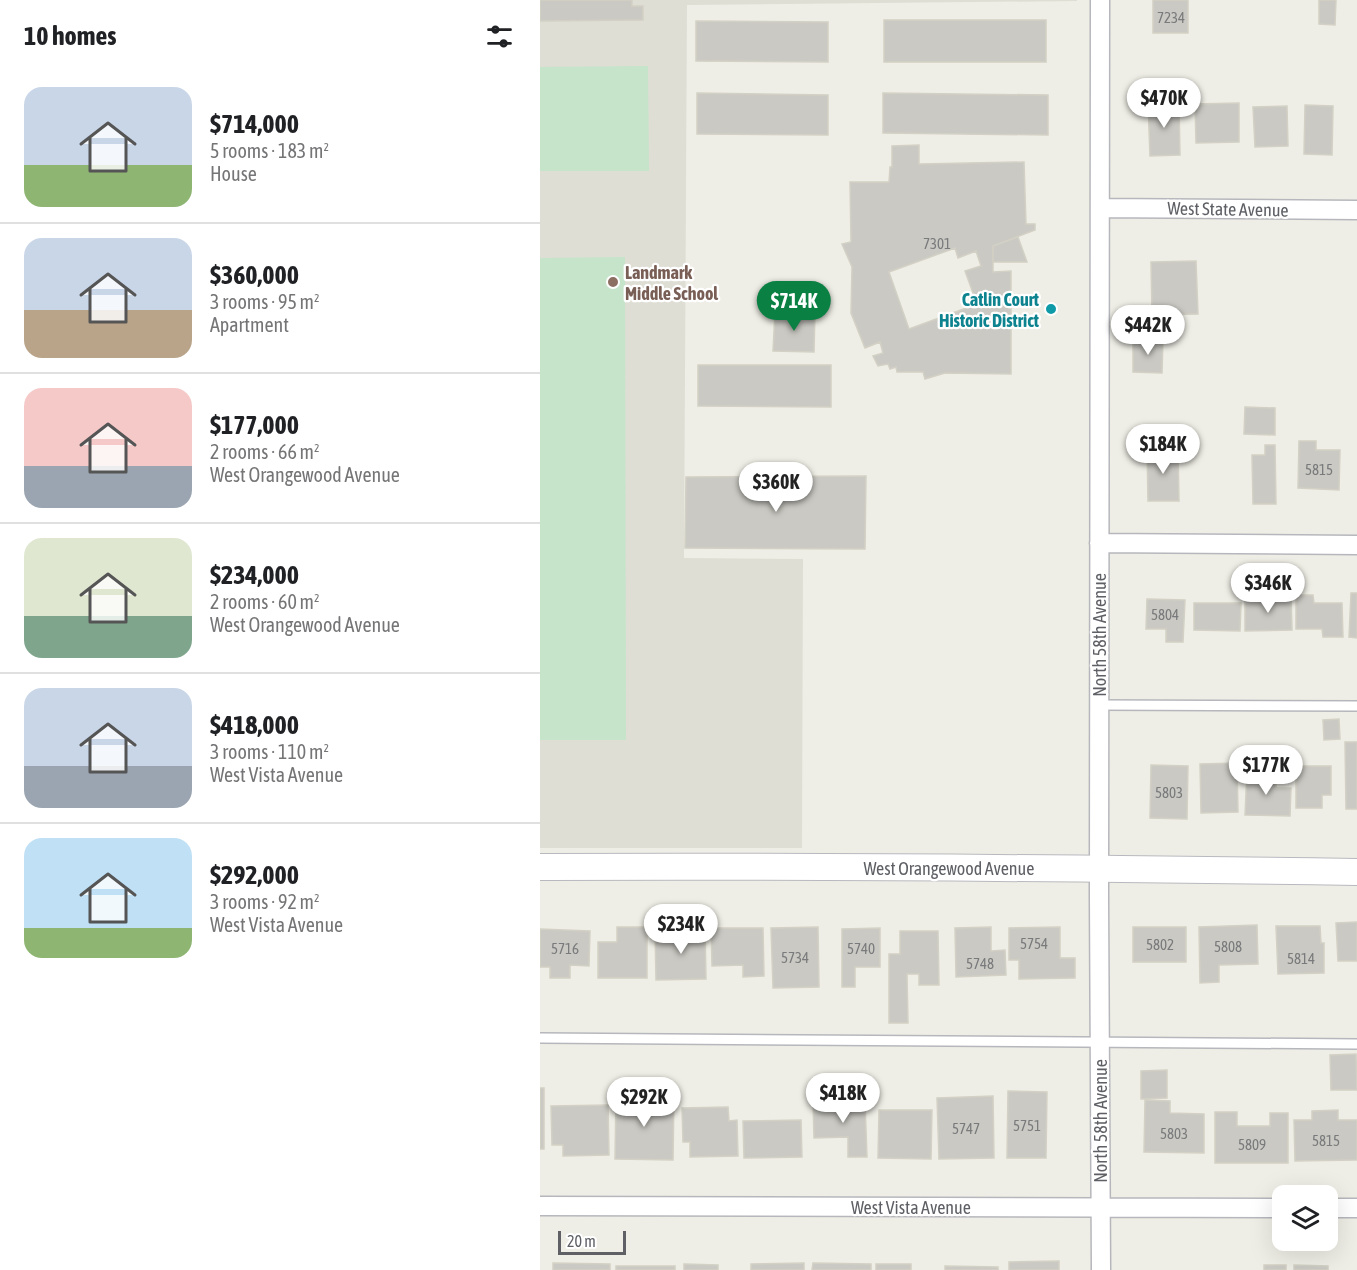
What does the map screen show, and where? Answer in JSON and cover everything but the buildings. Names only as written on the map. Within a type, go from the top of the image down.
[{"type":"street","name":"North 58th Avenue","points":[[1100,0],[1101,1270]]},
{"type":"street","name":"West State Avenue","points":[[1100,208],[1357,210]]},
{"type":"street","points":[[1099,543],[1357,545]]},
{"type":"street","name":"West Orangewood Avenue","points":[[540,867],[1099,868],[1357,872]]},
{"type":"street","name":"West Vista Avenue","points":[[540,1206],[1272,1208]]},
{"type":"street","points":[[1338,1208],[1357,1209]]},
{"type":"lane","points":[[1099,705],[1357,706]]},
{"type":"lane","points":[[540,1038],[1357,1044]]},
{"type":"shaded area","name":"Landmark Middle School","points":[[540,0],[1077,0],[687,5],[684,558],[803,559],[802,848],[540,848]]},
{"type":"green space","points":[[648,66],[649,171],[540,171],[540,67]]},
{"type":"green space","points":[[625,257],[626,740],[540,740],[540,258]]},
{"type":"place","name":"Landmark Middle School","points":[[613,282]]},
{"type":"place","name":"Catlin Court Historic District","points":[[1051,309]]}]
